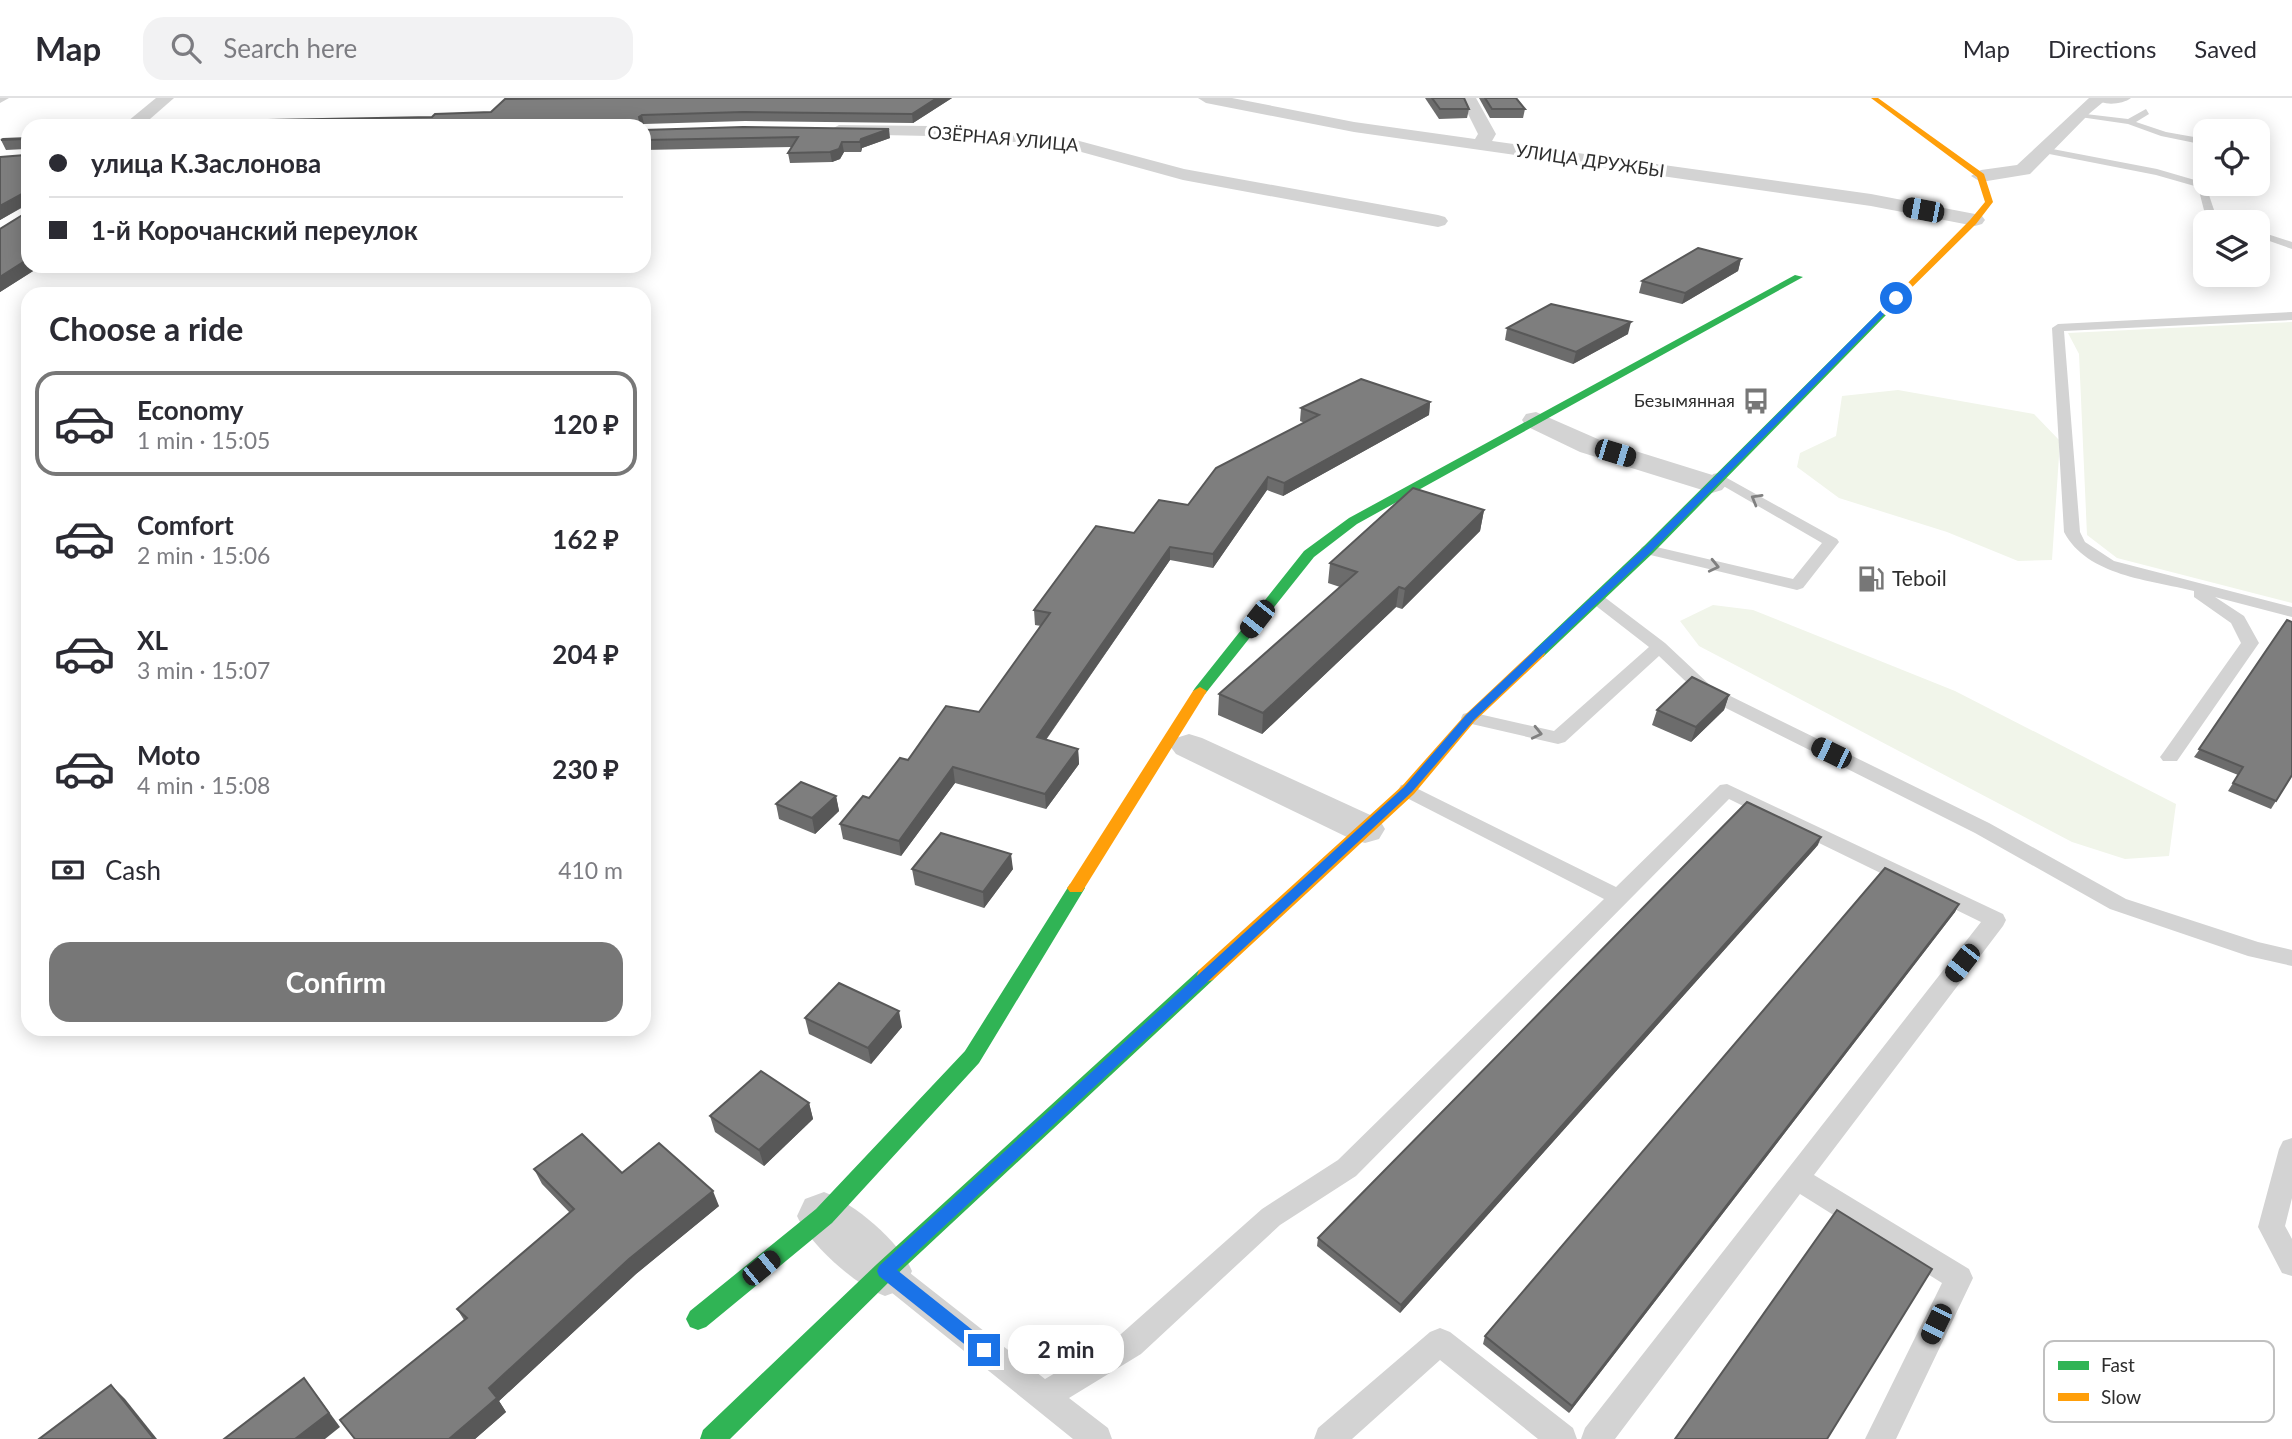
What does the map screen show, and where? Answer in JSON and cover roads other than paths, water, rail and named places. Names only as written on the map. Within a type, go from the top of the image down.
[{"type":"street","points":[[140,119],[166,98]]},
{"type":"street","name":"УЛИЦА ДРУЖБЫ","points":[[1206,98],[1354,127],[1871,200],[1975,220]]},
{"type":"street","points":[[1468,98],[1487,134],[1481,145]]},
{"type":"street","points":[[712,1439],[885,1271],[1408,790],[1470,718],[1648,550],[1975,220],[1989,202],[1981,176],[1874,98]]},
{"type":"street","points":[[1981,176],[2023,170],[2077,116],[2099,99]]},
{"type":"street","name":"ОЗЁРНАЯ УЛИЦА","points":[[824,130],[930,131],[1056,140],[1183,174],[1438,221]]},
{"type":"street","points":[[698,1319],[824,1216],[972,1057],[1188,706],[1309,554],[1353,521],[1798,277]]},
{"type":"street","points":[[1536,421],[1590,446],[1715,480]]},
{"type":"street","points":[[1189,746],[1365,829]]},
{"type":"street","points":[[824,1216],[885,1271]]},
{"type":"lane","points":[[2099,99],[2120,101],[2127,98]]},
{"type":"lane","points":[[2129,122],[2146,112]]},
{"type":"lane","points":[[2077,116],[2129,122],[2164,134],[2193,140]]},
{"type":"lane","points":[[2042,149],[2157,172],[2202,185],[2208,210]]},
{"type":"lane","points":[[2270,238],[2292,246]]},
{"type":"lane","points":[[2292,316],[2058,328],[2072,531],[2079,545],[2108,564],[2292,612]]},
{"type":"lane","points":[[1648,550],[1797,585],[1831,542],[1715,480]]},
{"type":"lane","points":[[2170,757],[2250,643],[2238,620],[2211,600],[2177,582]]},
{"type":"lane","points":[[1597,599],[1659,647],[1706,691],[1982,828],[2118,904],[2256,950],[2292,958]]},
{"type":"lane","points":[[1470,718],[1558,738],[1659,647]]},
{"type":"lane","points":[[1408,790],[1619,898]]},
{"type":"lane","points":[[1043,1397],[1131,1344],[1271,1217],[1347,1168],[1727,790],[1995,920],[1596,1439]]},
{"type":"lane","points":[[2256,950],[2292,969]]},
{"type":"lane","points":[[2292,1149],[2271,1227],[2292,1264]]},
{"type":"lane","points":[[1797,1178],[1958,1278],[1880,1439]]},
{"type":"lane","points":[[885,1271],[1097,1439]]},
{"type":"lane","points":[[1329,1439],[1440,1342],[1562,1439]]},
{"type":"place","name":"Безымянная","points":[[1756,401]]},
{"type":"place","name":"Teboil","points":[[1871,579]]}]
